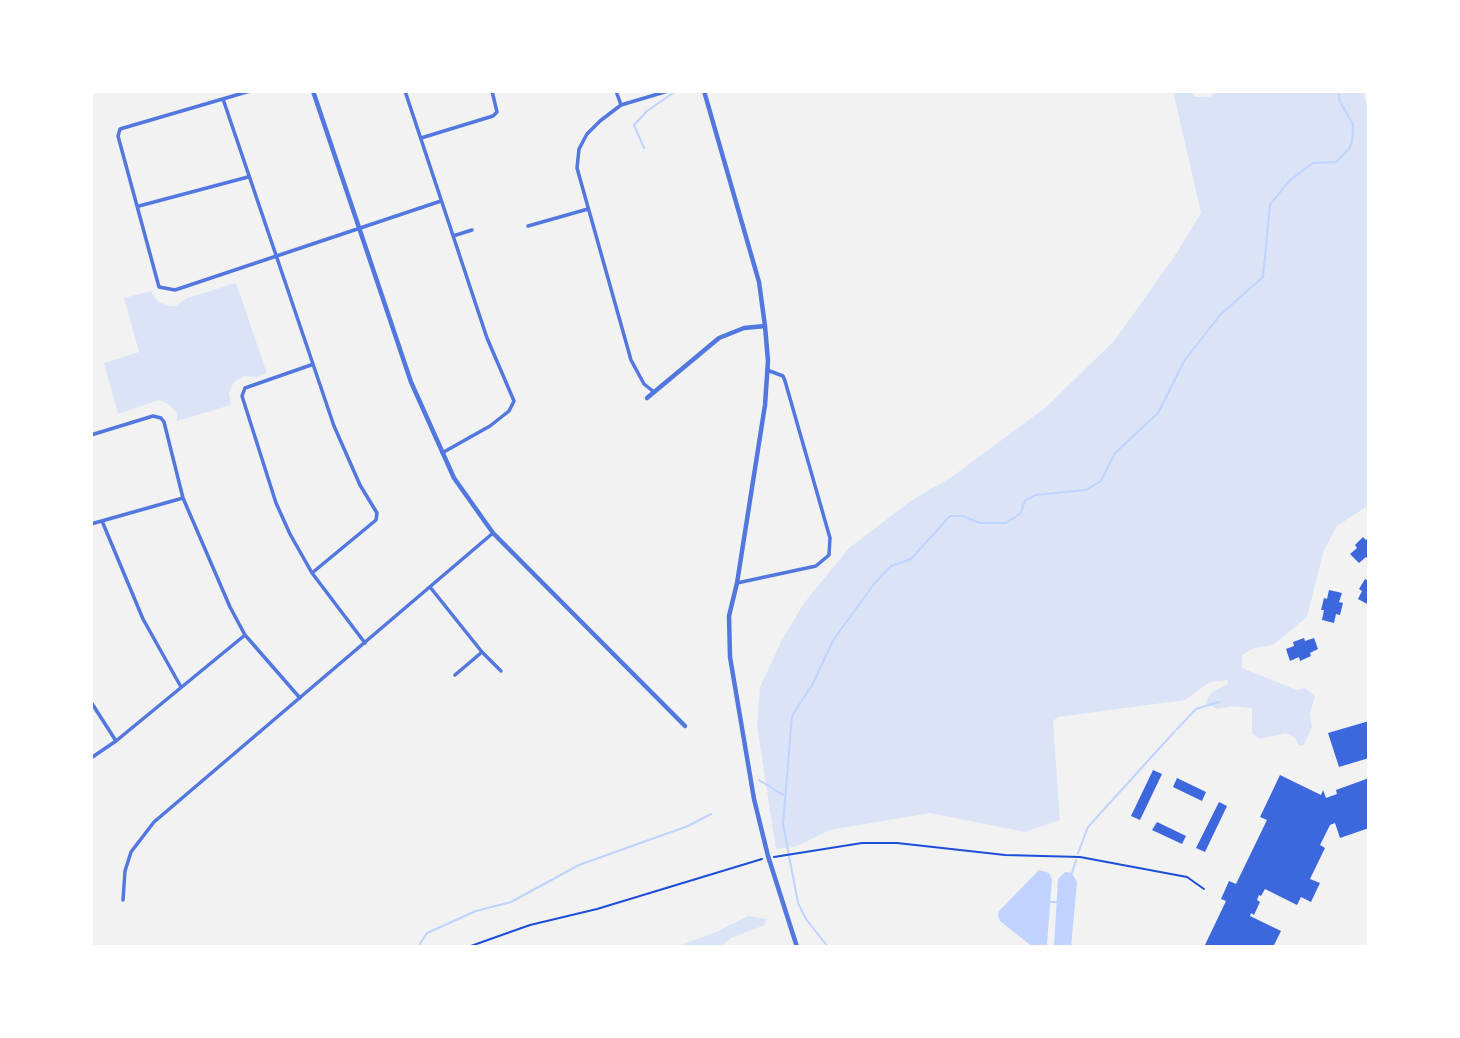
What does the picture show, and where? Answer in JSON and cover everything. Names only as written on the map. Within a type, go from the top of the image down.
[{"type":"street","points":[[250,91],[120,129],[118,136],[159,287],[175,290],[441,201]]},
{"type":"street","points":[[313,91],[411,382],[454,478],[493,533],[685,726]]},
{"type":"street","points":[[405,91],[487,338],[514,401],[509,411],[490,426],[442,453]]},
{"type":"street","points":[[421,139],[493,116],[497,112],[497,105],[492,91]]},
{"type":"street","points":[[616,91],[621,105]]},
{"type":"street","points":[[654,392],[644,384],[631,360],[577,169],[579,149],[587,134],[600,121],[621,105],[668,91]]},
{"type":"street","points":[[704,91],[759,282],[765,326],[765,405],[737,583],[729,616],[730,657],[754,799],[768,858],[797,947]]},
{"type":"street","points":[[223,99],[311,365],[346,457],[378,516],[312,573]]},
{"type":"street","points":[[138,206],[248,177]]},
{"type":"street","points":[[528,226],[588,209]]},
{"type":"street","points":[[453,236],[472,230]]},
{"type":"street","points":[[647,398],[719,338],[744,328],[765,326]]},
{"type":"street","points":[[311,365],[245,388],[242,396],[276,503],[290,534],[312,573],[365,643]]},
{"type":"street","points":[[737,583],[816,566],[829,555],[830,538],[785,380],[783,376],[767,370]]},
{"type":"street","points":[[91,435],[153,416],[161,418],[183,498],[245,635],[300,698]]},
{"type":"street","points":[[91,524],[183,498]]},
{"type":"street","points":[[102,521],[143,619],[181,687]]},
{"type":"street","points":[[123,900],[125,871],[131,852],[141,836],[493,533]]},
{"type":"street","points":[[430,587],[482,652],[501,671]]},
{"type":"street","points":[[91,758],[116,741],[245,635]]},
{"type":"street","points":[[455,675],[482,652]]},
{"type":"street","points":[[91,702],[116,741]]},
{"type":"path","points":[[468,947],[530,925],[597,909],[768,858],[862,843],[885,842],[1005,855],[1069,856],[1186,877],[1204,889]]},
{"type":"shaded area","points":[[1173,91],[1191,91],[1195,97],[1210,97],[1216,91],[1363,91],[1369,114],[1369,505],[1337,526],[1324,550],[1307,617],[1273,645],[1254,648],[1242,655],[1242,668],[1297,690],[1305,688],[1315,696],[1310,714],[1312,727],[1304,745],[1299,746],[1295,738],[1286,733],[1260,739],[1252,734],[1252,708],[1231,706],[1217,709],[1205,703],[1211,693],[1228,684],[1228,680],[1210,682],[1185,700],[1058,717],[1053,721],[1060,820],[1025,832],[930,813],[830,830],[795,847],[776,849],[757,726],[760,687],[782,640],[804,603],[849,548],[912,500],[950,478],[1045,408],[1114,341],[1176,254],[1201,213]]},
{"type":"shaded area","points":[[236,283],[267,373],[256,377],[244,376],[234,382],[229,393],[231,405],[177,421],[177,414],[170,405],[159,400],[118,414],[104,363],[139,352],[124,298],[151,291],[158,302],[176,306],[187,298]]},
{"type":"shaded area","points":[[748,916],[767,919],[765,925],[731,938],[720,947],[675,947],[716,932]]},
{"type":"water","points":[[1039,870],[1049,873],[1052,879],[1046,947],[1033,947],[1000,921],[998,916],[999,911]]},
{"type":"water","points":[[1065,872],[1072,873],[1077,882],[1071,947],[1054,947],[1058,879]]},
{"type":"building","points":[[1363,537],[1366,540],[1369,537],[1369,561],[1366,557],[1359,563],[1350,554]]},
{"type":"building","points":[[1365,579],[1369,581],[1369,605],[1358,599],[1362,591],[1359,589]]},
{"type":"building","points":[[1329,590],[1342,593],[1339,602],[1343,603],[1340,615],[1336,614],[1334,623],[1322,620],[1324,610],[1321,610]]},
{"type":"building","points":[[1304,638],[1305,641],[1314,638],[1318,649],[1300,661],[1299,657],[1290,661],[1286,649],[1294,646],[1293,642]]},
{"type":"building","points":[[1369,721],[1369,758],[1339,767],[1328,733]]},
{"type":"building","points":[[1153,770],[1162,774],[1140,820],[1131,816]]},
{"type":"building","points":[[1280,775],[1321,795],[1323,790],[1326,798],[1337,794],[1336,790],[1369,778],[1369,828],[1340,838],[1335,823],[1330,825],[1320,845],[1325,848],[1310,879],[1320,883],[1311,902],[1301,897],[1297,905],[1265,889],[1261,896],[1259,895],[1257,900],[1260,902],[1254,915],[1251,913],[1250,916],[1281,931],[1273,947],[1204,947],[1226,901],[1221,899],[1229,881],[1236,884],[1267,820],[1260,817]]},
{"type":"building","points":[[1177,778],[1206,792],[1202,801],[1173,787]]},
{"type":"building","points":[[1219,802],[1227,806],[1205,852],[1196,848]]},
{"type":"building","points":[[1157,822],[1186,836],[1182,844],[1152,830]]},
{"type":"waterway","points":[[644,148],[634,125],[647,111],[676,91]]},
{"type":"waterway","points":[[828,947],[806,919],[798,903],[783,824],[792,716],[812,685],[834,639],[874,584],[891,566],[911,559],[950,516],[962,516],[980,523],[1006,523],[1020,514],[1025,501],[1035,495],[1086,490],[1101,481],[1115,453],[1158,413],[1184,361],[1221,314],[1263,277],[1270,205],[1289,181],[1313,163],[1336,162],[1349,149],[1353,125],[1339,99],[1339,91]]},
{"type":"waterway","points":[[1177,729],[1196,709],[1219,702]]},
{"type":"waterway","points":[[1078,853],[1088,827],[1175,731]]},
{"type":"waterway","points":[[759,780],[783,795]]},
{"type":"waterway","points":[[418,947],[427,933],[476,911],[511,902],[579,865],[688,826],[711,814]]},
{"type":"waterway","points":[[1072,873],[1076,860]]},
{"type":"waterway","points":[[1050,902],[1057,902]]}]
